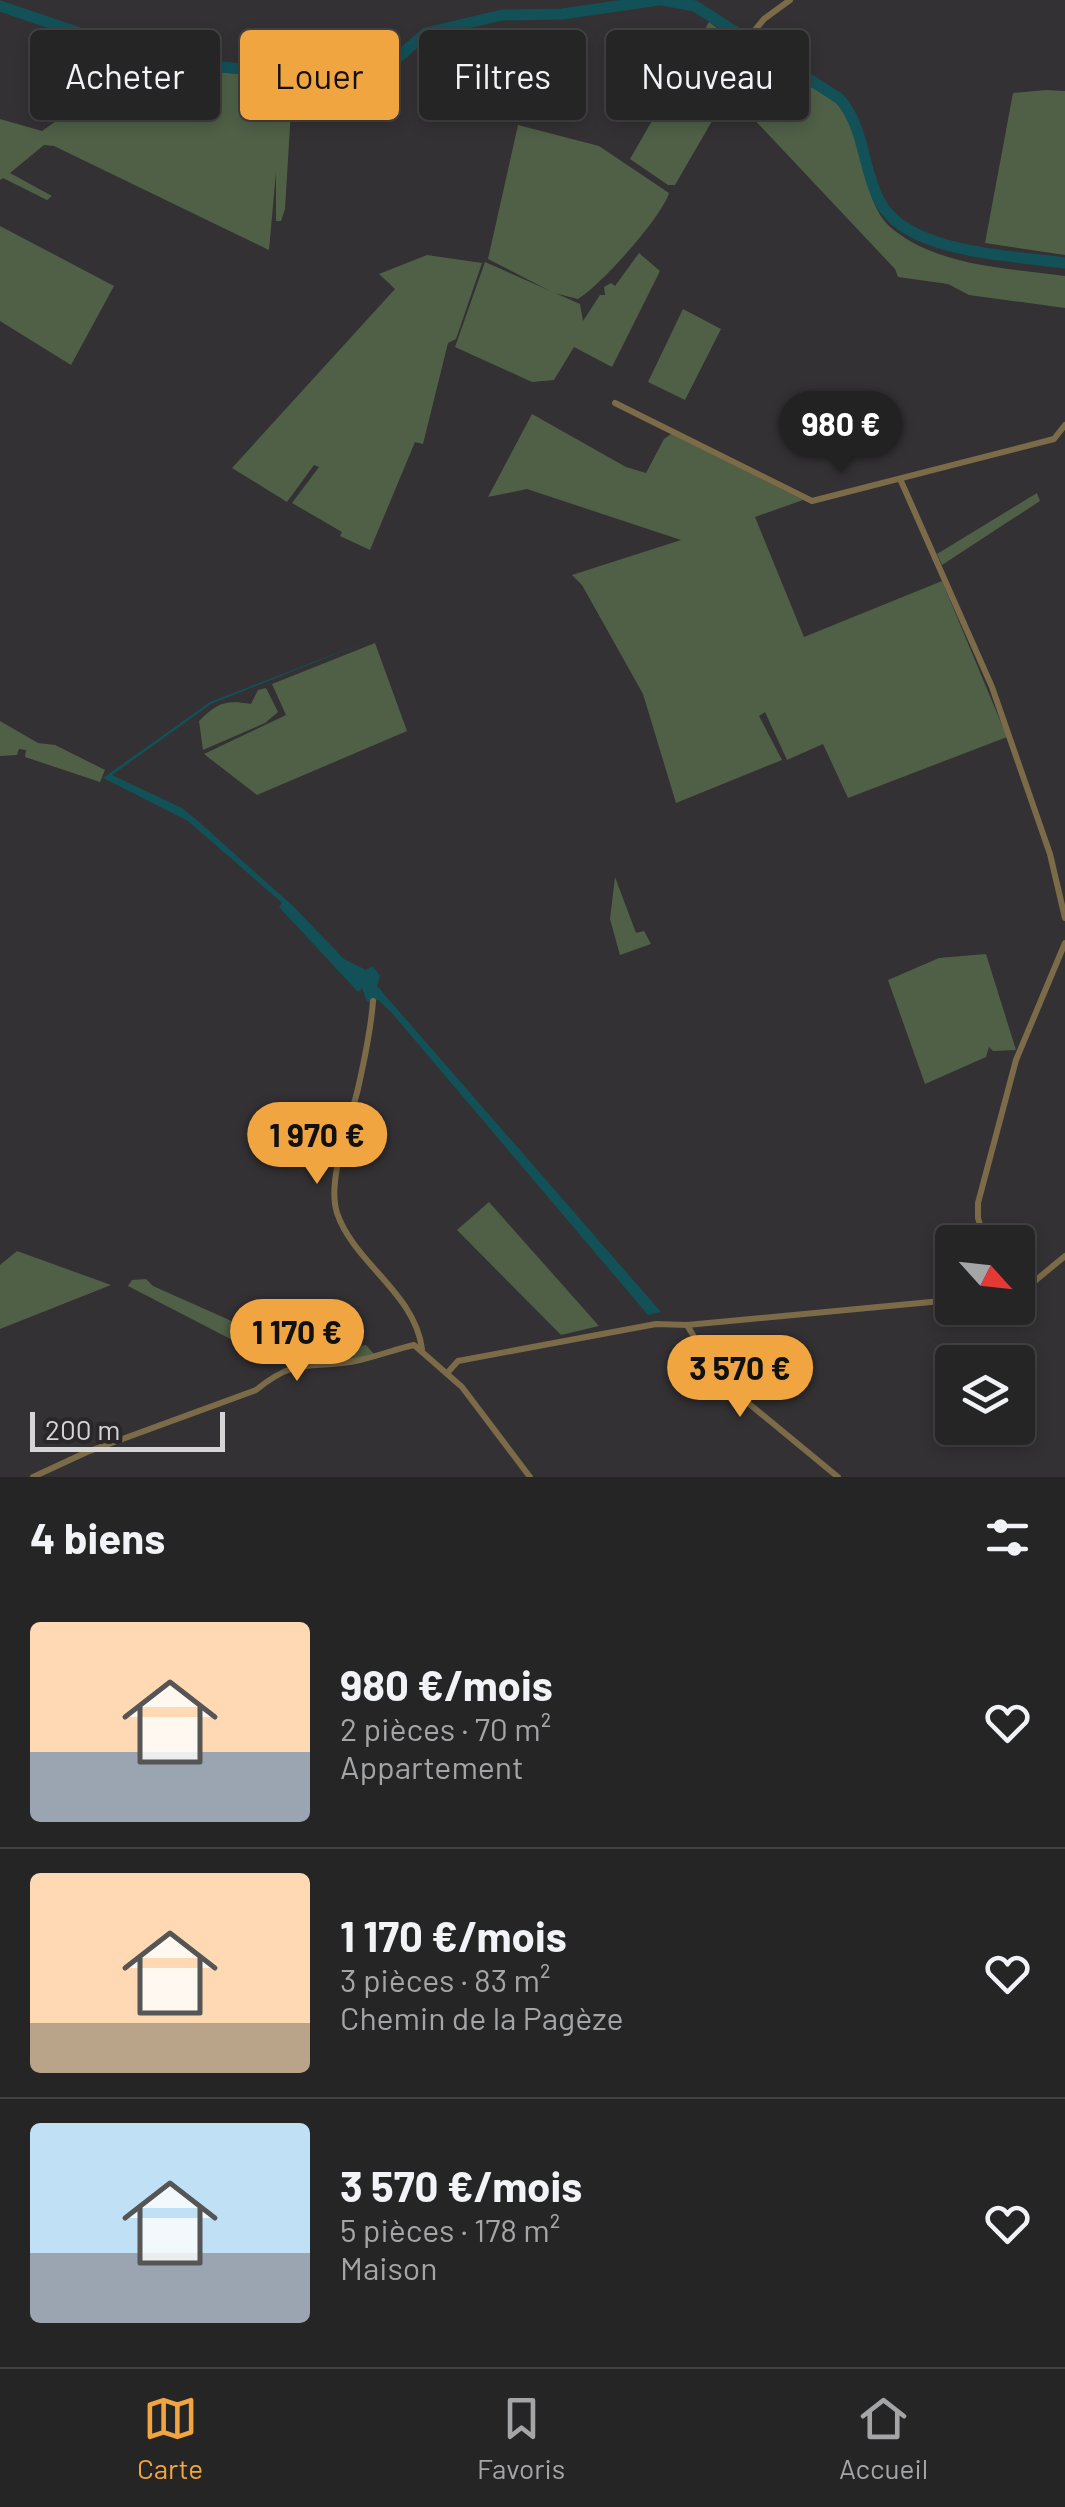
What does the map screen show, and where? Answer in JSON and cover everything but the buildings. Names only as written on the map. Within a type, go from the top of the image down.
[{"type":"street","points":[[754,30],[790,0]]},
{"type":"street","points":[[615,403],[812,501],[1054,439],[1065,425]]},
{"type":"street","points":[[901,481],[992,687],[1050,854],[1065,918]]},
{"type":"street","points":[[980,1225],[978,1203],[1011,1076],[1065,943]]},
{"type":"street","points":[[373,1000],[359,1086],[334,1193],[345,1229],[402,1304],[420,1333],[422,1349]]},
{"type":"street","points":[[1035,1283],[1065,1256]]},
{"type":"street","points":[[448,1371],[458,1360],[656,1324],[688,1325],[935,1302]]},
{"type":"street","points":[[688,1325],[719,1379],[838,1477]]},
{"type":"street","points":[[32,1477],[87,1452],[256,1390],[278,1372],[300,1364],[356,1362],[409,1346],[422,1349],[448,1371],[530,1477]]},
{"type":"green space","points":[[220,72],[240,74],[240,120],[290,120],[285,209],[281,221],[276,221],[276,172],[269,250],[54,146],[44,145],[10,173],[52,196],[47,200],[3,178],[0,180],[0,119],[42,131],[57,120],[220,120]]},
{"type":"green space","points":[[809,86],[822,93],[854,125],[871,196],[895,231],[955,259],[1065,276],[1065,308],[969,295],[948,284],[898,277],[895,269],[755,120],[809,120]]},
{"type":"green space","points":[[1065,91],[1065,255],[985,243],[1013,93]]},
{"type":"green space","points":[[652,120],[713,120],[675,185],[668,185],[630,159]]},
{"type":"green space","points":[[518,125],[599,146],[669,193],[630,250],[578,299],[554,293],[488,259]]},
{"type":"green space","points":[[0,226],[114,286],[71,365],[0,321]]},
{"type":"green space","points":[[639,253],[660,271],[612,367],[574,347],[554,380],[532,382],[455,347],[485,262],[580,304],[583,321],[600,295],[605,295],[604,287],[611,283],[615,286]]},
{"type":"green space","points":[[427,255],[482,263],[456,339],[448,343],[423,444],[415,442],[370,550],[340,536],[342,532],[292,503],[319,467],[314,465],[287,502],[232,468],[395,289],[379,274]]},
{"type":"green space","points":[[683,309],[721,329],[685,400],[648,382]]},
{"type":"green space","points":[[532,414],[626,467],[646,473],[664,439],[671,434],[803,500],[755,517],[804,637],[942,581],[1007,737],[848,798],[823,744],[787,760],[765,712],[759,716],[782,760],[676,803],[643,694],[582,585],[572,575],[681,540],[527,489],[488,497]]},
{"type":"green space","points":[[1037,493],[1040,501],[942,565],[937,554]]},
{"type":"green space","points":[[375,643],[407,731],[257,795],[204,754],[286,715],[272,684]]},
{"type":"green space","points":[[266,688],[278,712],[265,723],[203,750],[199,721],[223,704],[251,704],[258,690]]},
{"type":"green space","points":[[0,721],[38,743],[55,745],[105,770],[100,782],[25,757],[26,750],[0,756]]},
{"type":"green space","points":[[615,877],[636,933],[644,931],[651,944],[620,955],[610,919]]},
{"type":"green space","points":[[986,954],[1016,1050],[993,1051],[989,1047],[986,1057],[925,1084],[888,980],[939,958]]},
{"type":"green space","points":[[489,1202],[599,1326],[561,1335],[457,1230]]},
{"type":"green space","points":[[17,1251],[111,1285],[0,1329],[0,1265]]},
{"type":"green space","points":[[146,1279],[153,1286],[245,1327],[268,1348],[317,1353],[366,1345],[374,1354],[353,1360],[273,1361],[128,1286],[132,1280]]},
{"type":"water","points":[[373,639],[211,704],[112,775],[182,808],[294,907],[344,959],[366,970],[373,966],[380,976],[377,986],[661,1312],[648,1315],[391,1012],[378,1000],[367,1002],[362,988],[358,992],[279,907],[282,903],[188,821],[103,778],[210,702]]},
{"type":"waterway","points":[[0,6],[165,62],[243,69],[321,88],[357,85],[387,67],[426,33],[502,15],[562,14],[659,0]]},
{"type":"waterway","points":[[662,0],[695,6],[840,99],[859,135],[879,200],[892,218],[912,232],[962,249],[1065,263]]}]
